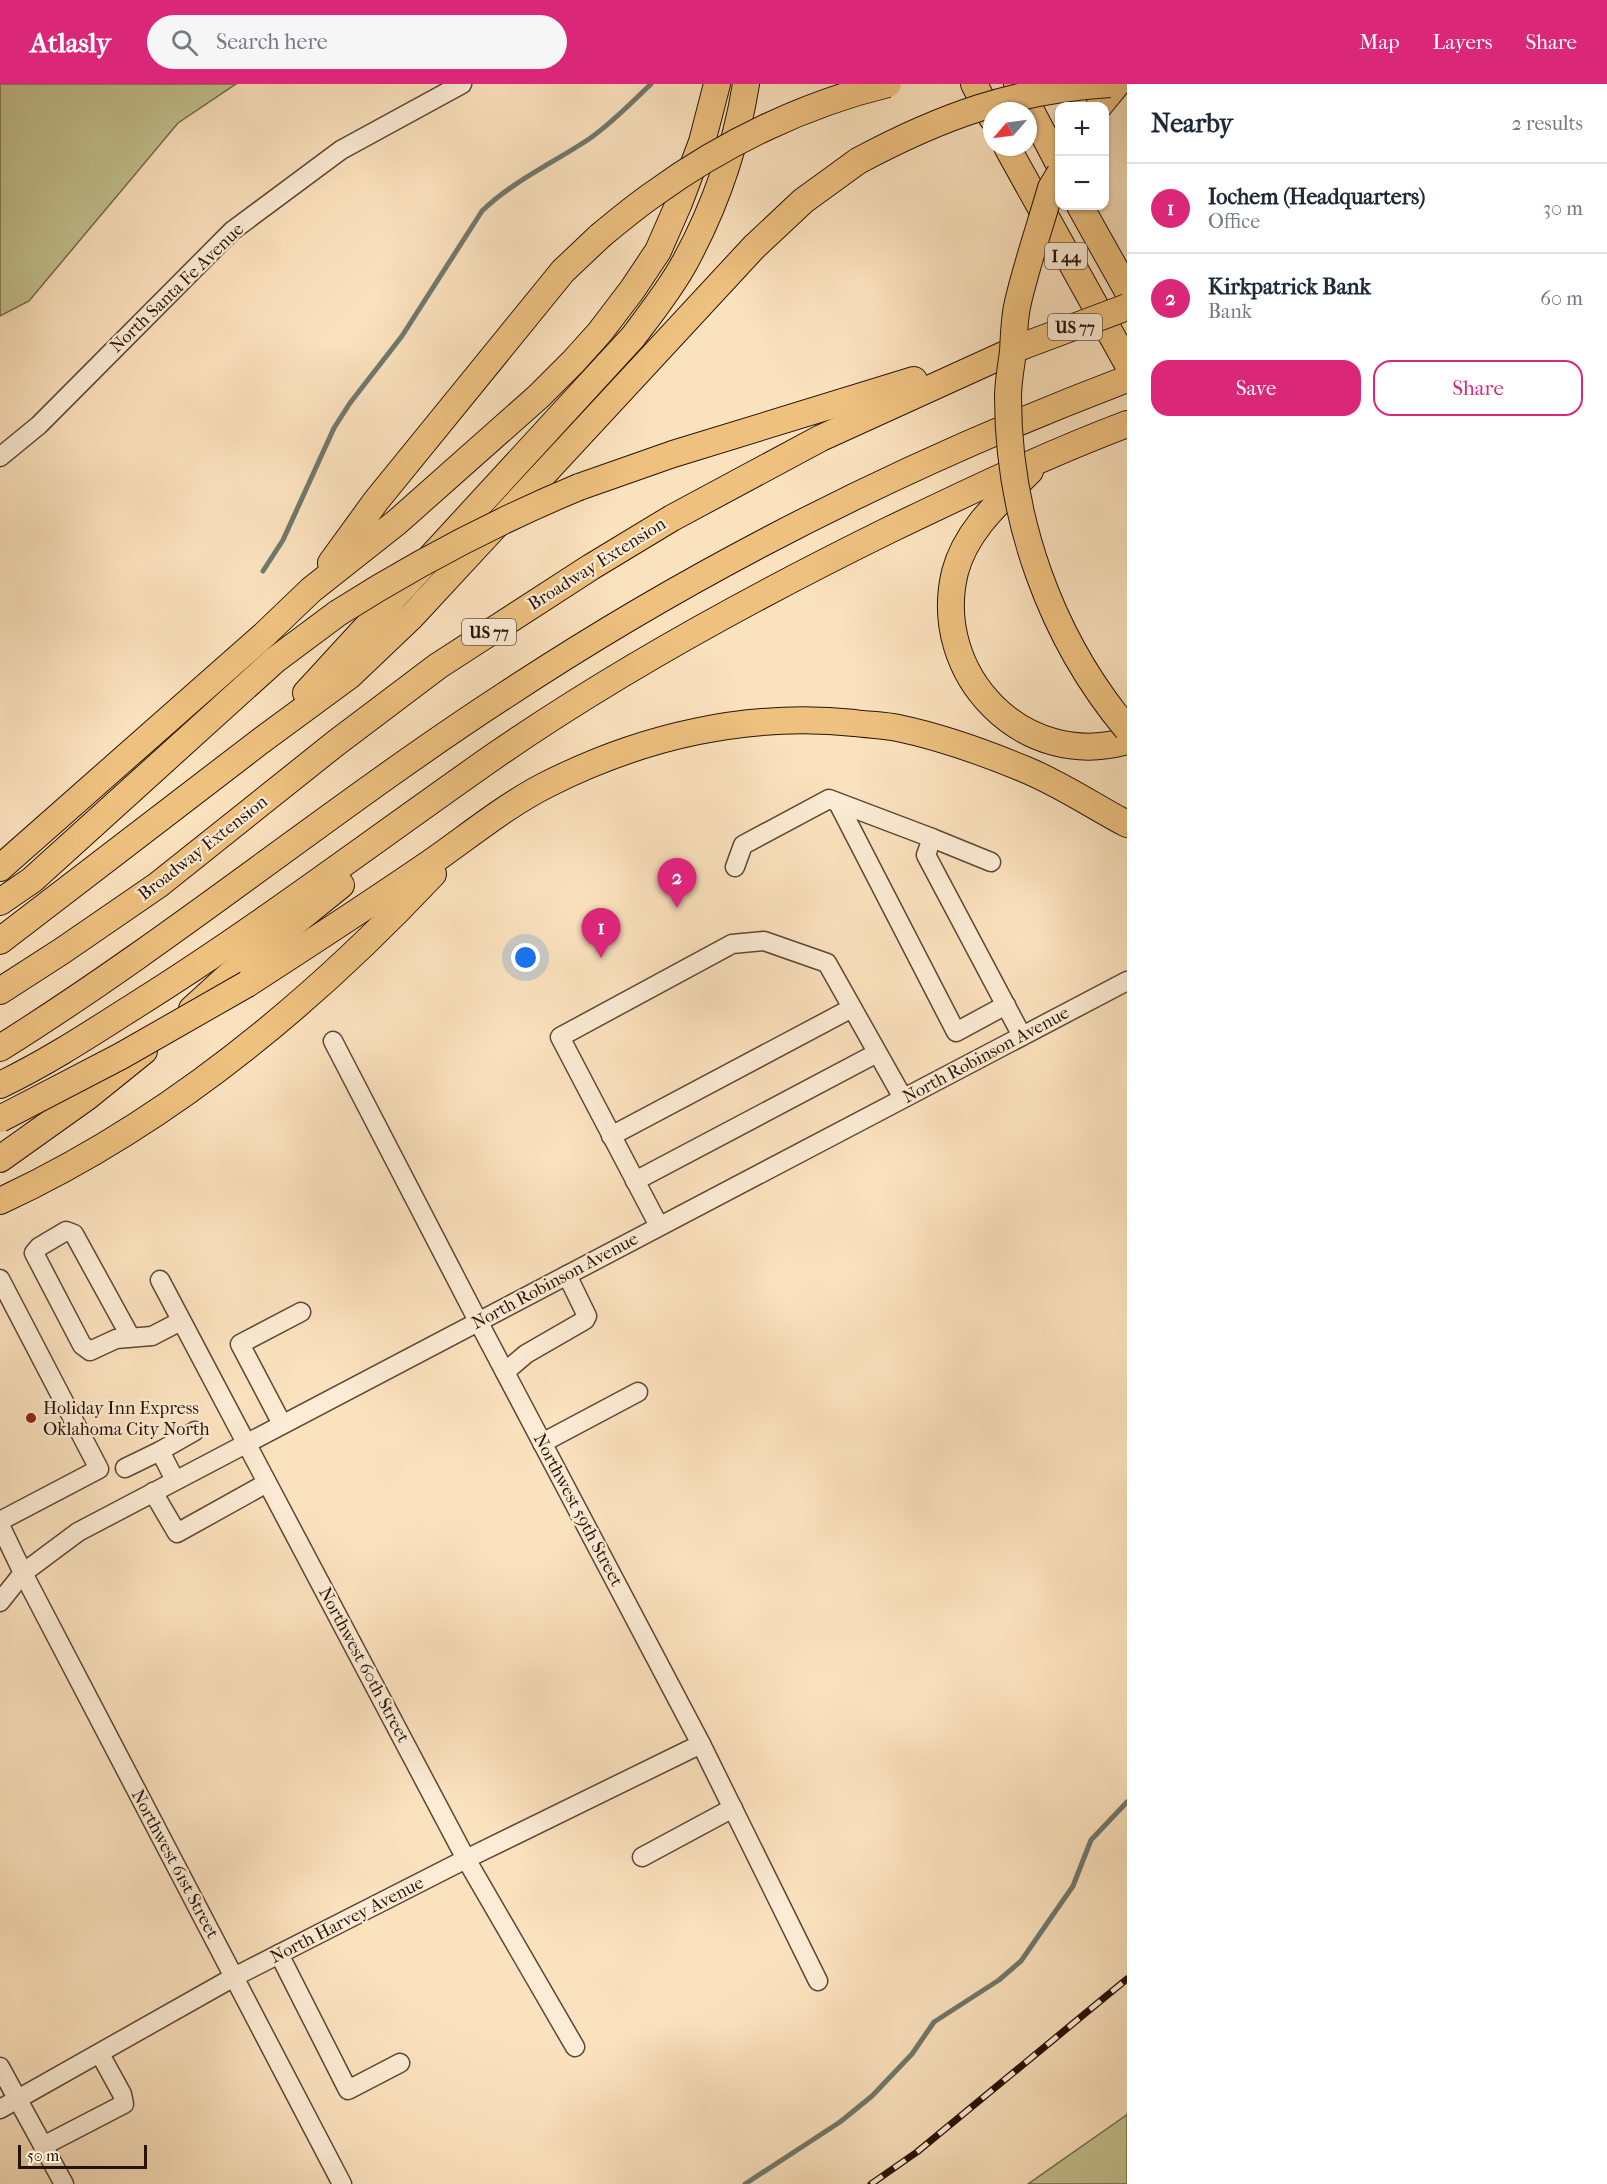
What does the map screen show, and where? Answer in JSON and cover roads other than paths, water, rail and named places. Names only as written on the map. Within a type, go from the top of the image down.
[{"type":"highway","points":[[0,868],[311,590],[396,522],[539,396],[600,333],[657,251],[680,203],[702,142],[717,84]]},
{"type":"highway","points":[[258,743],[610,363],[660,301],[685,262],[707,216],[726,166],[739,122],[746,84]]},
{"type":"highway","points":[[311,590],[376,501],[563,271],[600,236],[654,193],[734,144],[804,111],[854,92],[888,84]]},
{"type":"highway","points":[[974,84],[984,102]]},
{"type":"highway","points":[[1017,84],[1055,158]]},
{"type":"highway","points":[[0,941],[349,676],[412,616],[754,247],[803,201],[858,161],[920,129],[964,112],[1047,90],[1110,84]]},
{"type":"highway","points":[[1102,102],[1117,84]]},
{"type":"highway","name":"I 44","points":[[1012,156],[1127,363]]},
{"type":"highway","points":[[1055,180],[1017,304],[1008,396],[1011,452],[1025,532],[1047,598],[1077,657],[1113,712],[1127,729]]},
{"type":"highway","name":"I 44","points":[[1082,210],[1127,290]]},
{"type":"highway","name":"Broadway Extension","points":[[0,990],[62,951],[158,885],[336,743],[438,666],[591,567],[672,518],[821,438],[1023,346],[1127,307]]},
{"type":"highway","points":[[0,902],[32,880],[275,660],[338,613],[393,578],[470,537],[579,487],[673,454],[1023,346]]},
{"type":"highway","points":[[0,1048],[108,977],[438,740],[582,646],[650,605],[780,534],[924,464],[1127,379]]},
{"type":"highway","points":[[0,1085],[36,1068],[192,970],[557,716],[720,618],[821,564],[1045,456],[1127,424]]},
{"type":"highway","points":[[1045,456],[982,520],[963,552],[952,590],[953,636],[963,664],[979,691],[991,705],[1019,727],[1065,745],[1091,747],[1127,741]]},
{"type":"highway","points":[[0,1119],[121,1056],[247,984],[369,905],[546,785],[604,758],[669,737],[716,727],[772,721],[831,721],[897,728],[965,747],[1026,770],[1127,824]]},
{"type":"highway","points":[[0,1159],[87,1096],[162,1037],[226,978],[338,888],[452,787]]},
{"type":"highway","points":[[0,1202],[35,1185],[163,1108],[299,1004],[376,933],[469,836]]},
{"type":"street","name":"North Santa Fe Avenue","points":[[0,457],[39,425],[232,231],[341,150],[462,84]]},
{"type":"street","points":[[735,867],[743,845],[829,799],[991,862]]},
{"type":"street","points":[[838,803],[956,1032],[1006,1005]]},
{"type":"street","points":[[932,838],[926,855],[1022,1036]]},
{"type":"street","points":[[659,1226],[560,1037],[732,944],[764,941],[827,963],[903,1098]]},
{"type":"street","name":"North Robinson Avenue","points":[[0,1602],[23,1573],[78,1532],[1127,981]]},
{"type":"street","points":[[611,1136],[852,1008]]},
{"type":"street","name":"Northwest 59th Street","points":[[333,1041],[701,1744],[818,1981]]},
{"type":"street","points":[[634,1180],[878,1053]]},
{"type":"street","points":[[130,1336],[74,1234],[66,1231],[39,1247],[34,1253],[82,1345],[90,1351],[116,1339],[130,1336],[152,1336],[181,1321]]},
{"type":"street","points":[[505,1372],[526,1354],[585,1320],[587,1316],[567,1275]]},
{"type":"street","points":[[0,1279],[99,1469],[0,1521]]},
{"type":"street","name":"Northwest 60th Street","points":[[160,1280],[466,1859],[575,2047]]},
{"type":"street","points":[[282,1424],[240,1344],[300,1312]]},
{"type":"street","points":[[542,1443],[638,1392]]},
{"type":"street","points":[[125,1468],[195,1431]]},
{"type":"street","points":[[160,1450],[175,1480]]},
{"type":"street","points":[[153,1492],[177,1533],[267,1483]]},
{"type":"street","name":"Northwest 61st Street","points":[[0,1525],[342,2184]]},
{"type":"street","name":"North Harvey Avenue","points":[[0,2109],[234,1977],[466,1859],[701,1744]]},
{"type":"street","points":[[642,1857],[733,1808]]},
{"type":"street","points":[[279,1954],[348,2090],[400,2063]]},
{"type":"street","points":[[43,2146],[124,2104],[123,2094],[100,2054]]},
{"type":"street","points":[[0,2067],[64,2184]]},
{"type":"waterway","points":[[263,571],[283,540],[334,428],[350,403],[402,336],[482,211],[520,181],[597,133],[651,84]]},
{"type":"waterway","points":[[745,2184],[840,2122],[872,2096],[912,2054],[934,2022],[999,1980],[1021,1961],[1073,1886],[1091,1840],[1127,1802]]},
{"type":"railway","points":[[871,2184],[917,2152],[1127,1979]]},
{"type":"place","name":"Kirkpatrick Bank","points":[[677,908]]},
{"type":"place","name":"Iochem (Headquarters)","points":[[601,958]]},
{"type":"place","name":"Holiday Inn Express Oklahoma City North","points":[[31,1418]]}]
